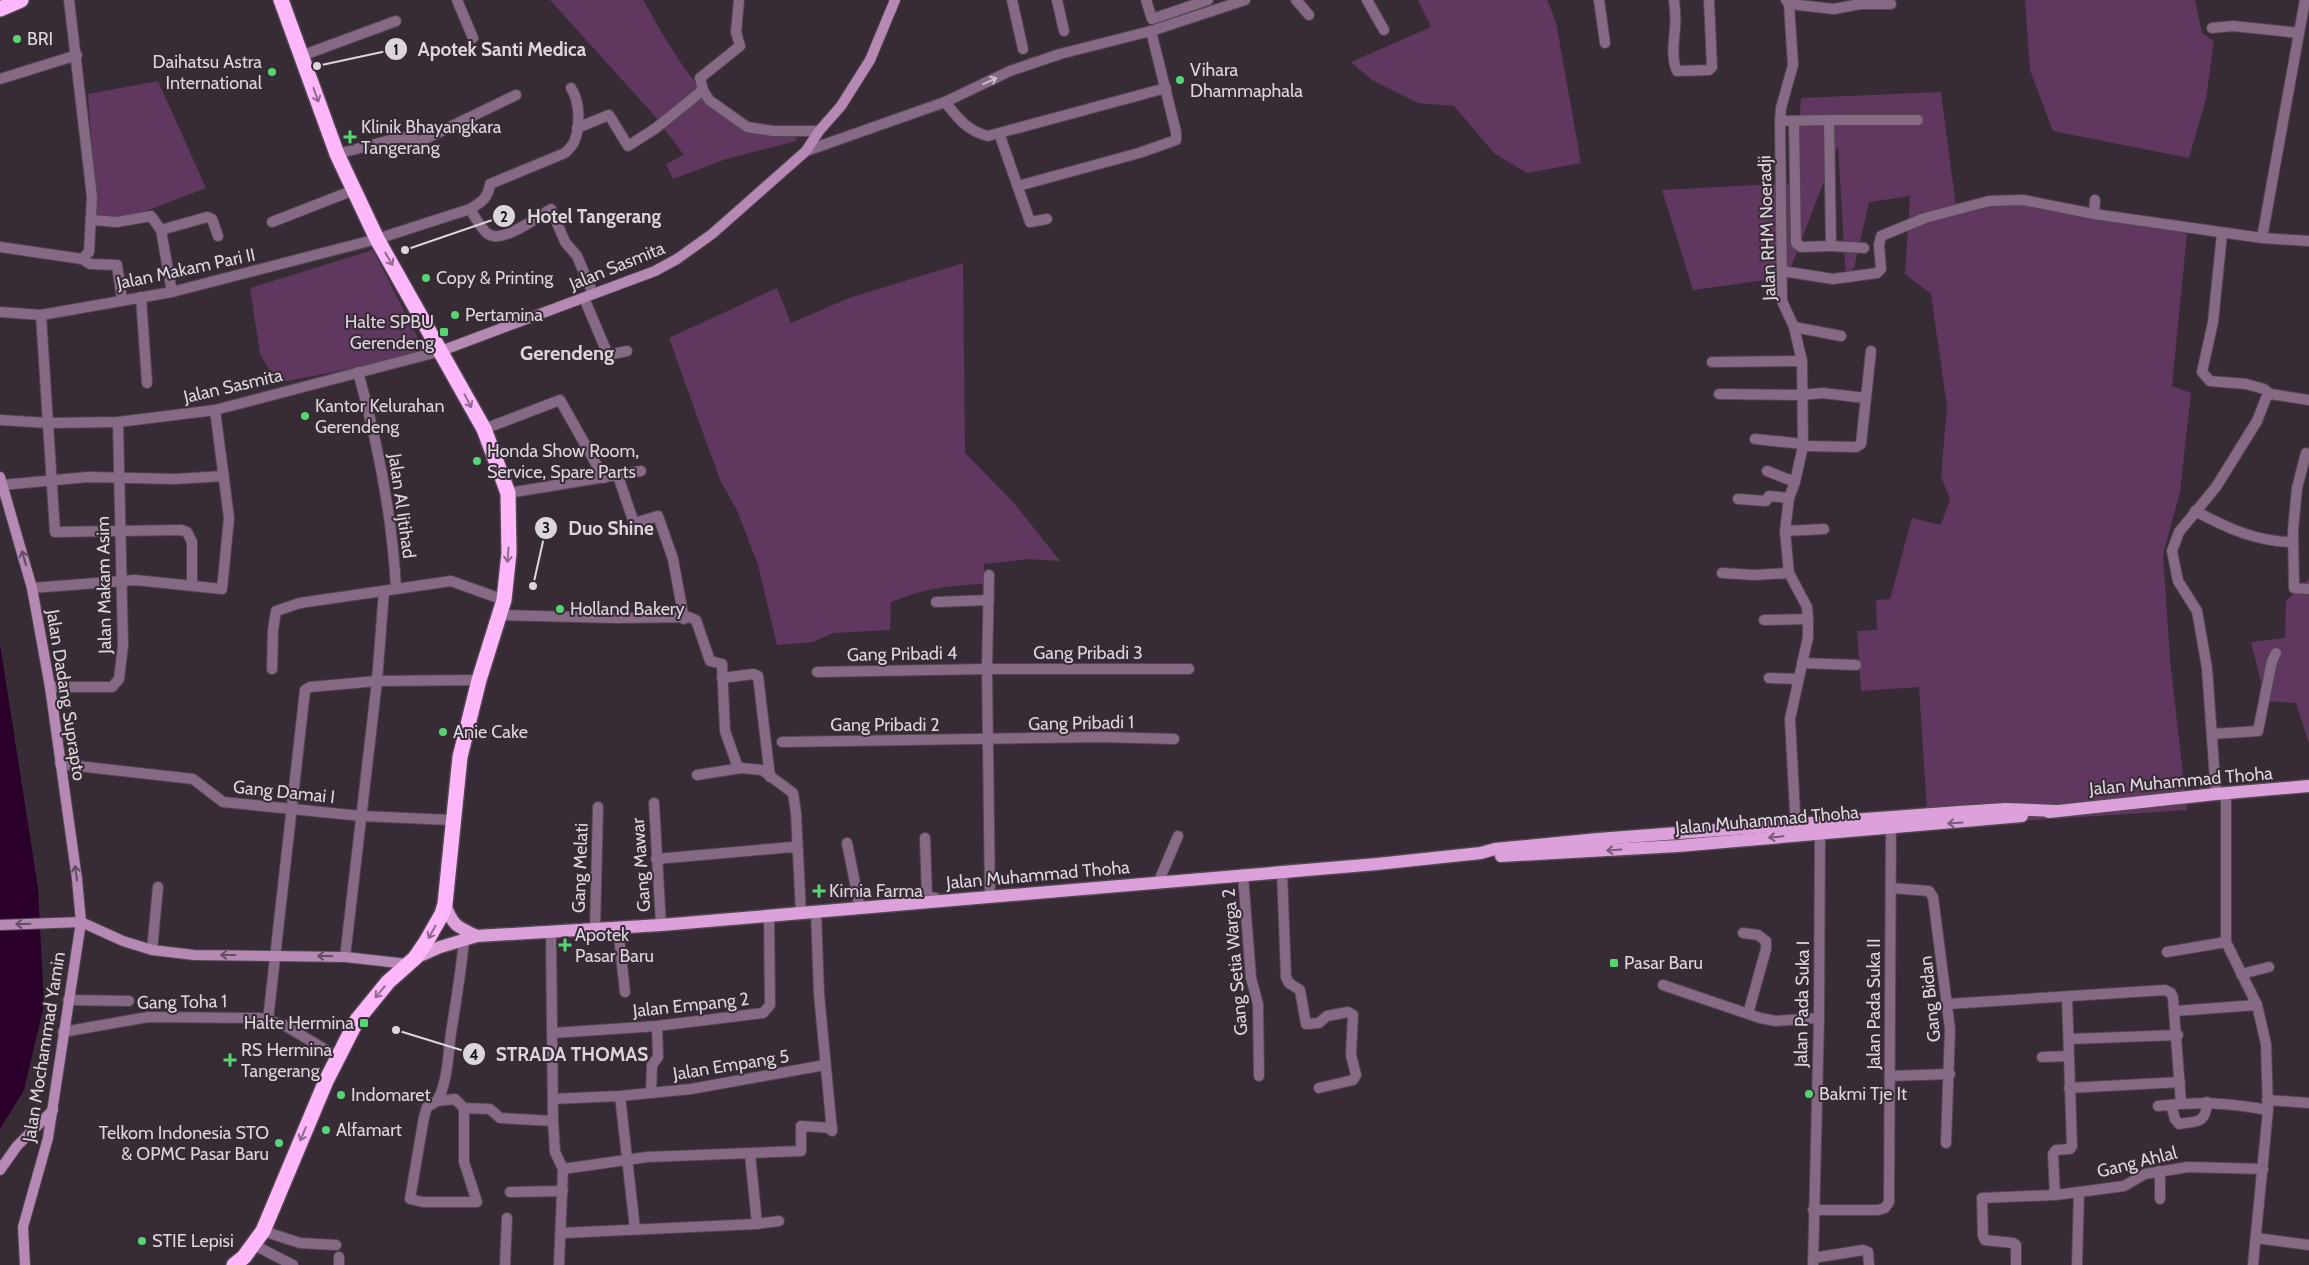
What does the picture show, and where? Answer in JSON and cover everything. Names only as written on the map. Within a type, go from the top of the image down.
[{"type":"highway","points":[[0,9],[21,0]]},
{"type":"highway","points":[[239,1263],[263,1231],[338,1057],[357,1020],[388,982],[412,961],[442,914],[445,904],[452,820],[460,757],[479,680],[502,607],[509,553],[508,493],[484,429],[377,239],[337,154],[280,0]]},
{"type":"main road","name":"Jalan Muhammad Thoha","points":[[412,961],[477,936],[595,930],[990,898],[1377,864],[1481,853],[1495,849],[1522,846],[1796,830],[2006,810],[2056,811],[2221,793],[2309,786]]},
{"type":"main road","name":"Jalan Muhammad Thoha","points":[[1796,830],[1820,834],[1891,822]]},
{"type":"main road","name":"Jalan Muhammad Thoha","points":[[445,904],[450,918],[455,925],[477,936]]},
{"type":"street","points":[[69,0],[77,55],[92,197],[89,252],[82,259]]},
{"type":"street","points":[[457,0],[472,38]]},
{"type":"street","points":[[739,0],[736,32],[740,46],[700,78],[703,90],[709,100],[747,127],[772,132],[818,132]]},
{"type":"street","name":"Jalan Sasmita","points":[[0,420],[49,423],[118,422],[215,410],[441,350],[655,271],[677,260],[712,234],[808,147],[818,132],[841,106],[870,60],[895,0]]},
{"type":"street","points":[[1012,0],[1022,50]]},
{"type":"street","points":[[1057,0],[1064,31]]},
{"type":"street","points":[[1018,186],[1174,142],[1176,132],[1146,0]]},
{"type":"street","points":[[1153,26],[1208,0]]},
{"type":"street","points":[[808,147],[945,102],[1010,71],[1060,54],[1227,3],[1245,0]]},
{"type":"street","points":[[1296,0],[1309,15]]},
{"type":"street","points":[[1367,0],[1384,30]]},
{"type":"street","points":[[1598,0],[1605,43]]},
{"type":"street","points":[[1674,0],[1675,24],[1673,46],[1677,71],[1693,72],[1711,69],[1709,0]]},
{"type":"street","points":[[2262,238],[2305,0]]},
{"type":"street","points":[[1787,2],[1834,9],[1860,4],[1892,4]]},
{"type":"street","name":"Jalan RHM Noeradji","points":[[1787,2],[1793,65],[1781,108],[1780,122],[1782,301],[1794,327],[1802,361],[1803,445],[1795,482],[1789,498],[1785,531],[1789,573],[1807,607],[1808,620],[1808,637],[1790,719],[1796,830]]},
{"type":"street","points":[[301,56],[396,21]]},
{"type":"street","points":[[2212,28],[2233,26],[2299,33]]},
{"type":"street","points":[[0,79],[77,55]]},
{"type":"street","points":[[571,88],[576,96],[577,128],[573,144],[565,153],[490,184],[488,196],[482,203],[470,209],[487,234],[494,237],[507,235],[551,209],[564,242],[578,256],[608,355],[627,351]]},
{"type":"street","points":[[945,102],[962,124],[976,133],[988,136],[1166,88]]},
{"type":"street","points":[[577,128],[609,115],[628,146],[656,128],[703,90]]},
{"type":"street","points":[[337,154],[402,137],[421,141],[516,95]]},
{"type":"street","points":[[1829,120],[1831,246]]},
{"type":"street","points":[[1780,122],[1918,120]]},
{"type":"street","points":[[1794,122],[1796,243],[1800,247],[1864,248]]},
{"type":"street","points":[[999,133],[1030,222],[1047,219]]},
{"type":"street","points":[[272,222],[354,190]]},
{"type":"street","points":[[1782,271],[1833,279],[1877,273],[1881,269],[1879,245],[1881,236],[1925,218],[1989,201],[2023,200],[2094,214],[2222,234],[2309,241]]},
{"type":"street","points":[[2094,214],[2095,200]]},
{"type":"street","name":"Jalan Makam Pari II","points":[[0,312],[41,315],[172,292],[377,239],[470,209]]},
{"type":"street","points":[[92,220],[117,222],[152,216],[161,230],[172,292]]},
{"type":"street","points":[[161,230],[207,217],[212,219],[218,236]]},
{"type":"street","points":[[2222,234],[2213,322],[2202,372],[2210,381],[2246,384],[2264,389],[2268,393],[2309,400]]},
{"type":"street","points":[[0,248],[82,259],[90,264],[117,265],[122,300]]},
{"type":"street","points":[[142,297],[147,383]]},
{"type":"street","points":[[41,315],[49,423],[50,479],[55,532],[181,530],[187,532],[192,542],[192,585]]},
{"type":"street","points":[[1794,327],[1841,336]]},
{"type":"street","points":[[1755,439],[1803,445],[1859,446],[1862,439],[1871,350]]},
{"type":"street","points":[[1712,362],[1802,361]]},
{"type":"street","name":"Jalan Al Ijtihad","points":[[358,372],[373,425],[394,541],[396,588]]},
{"type":"street","points":[[1720,394],[1803,395],[1822,392],[1866,398]]},
{"type":"street","points":[[2253,1265],[2268,1105],[2266,1044],[2257,1005],[2226,942],[2221,793],[2212,734],[2207,668],[2196,611],[2178,581],[2172,551],[2179,532],[2216,487],[2258,421],[2268,393]]},
{"type":"street","points":[[484,429],[560,400],[604,478]]},
{"type":"street","points":[[32,588],[121,580],[222,589],[229,518],[215,410]]},
{"type":"street","name":"Jalan Makam Asim","points":[[50,687],[112,687],[119,679],[123,646],[118,422]]},
{"type":"street","points":[[2306,454],[2298,488],[2293,542],[2294,588],[2309,589]]},
{"type":"street","points":[[508,493],[641,471]]},
{"type":"street","points":[[1767,471],[1795,482]]},
{"type":"street","points":[[1,481],[88,477],[224,476]]},
{"type":"street","points":[[618,476],[634,523],[658,516],[673,559],[684,619]]},
{"type":"street","name":"Jalan Dadang Suprapto","points":[[1,481],[32,588],[50,687],[77,879],[81,922]]},
{"type":"street","points":[[1738,499],[1766,501],[1770,496],[1789,498]]},
{"type":"street","points":[[2195,511],[2225,527],[2270,542],[2293,542]]},
{"type":"street","points":[[1785,531],[1824,529]]},
{"type":"street","points":[[1722,573],[1754,575],[1789,573]]},
{"type":"street","points":[[989,575],[987,669],[990,898]]},
{"type":"street","points":[[272,669],[273,630],[276,611],[300,603],[451,580],[502,607],[684,619],[689,617],[696,620],[710,661],[722,664],[725,731],[737,765],[740,768]]},
{"type":"street","points":[[345,957],[377,681],[384,591]]},
{"type":"street","points":[[2189,599],[2200,598]]},
{"type":"street","points":[[936,602],[989,600]]},
{"type":"street","points":[[1764,620],[1808,620]]},
{"type":"street","points":[[2212,734],[2258,731],[2272,661],[2276,653]]},
{"type":"street","points":[[1802,663],[1856,665]]},
{"type":"street","name":"Gang Pribadi 3","points":[[987,669],[1189,669]]},
{"type":"street","name":"Gang Pribadi 4","points":[[817,672],[987,669]]},
{"type":"street","points":[[722,678],[753,674],[758,676],[770,776]]},
{"type":"street","points":[[1769,678],[1798,680]]},
{"type":"street","points":[[268,1020],[290,809],[305,690],[310,687],[377,681],[479,680]]},
{"type":"street","name":"Gang Pribadi 1","points":[[988,740],[1101,737],[1174,739]]},
{"type":"street","name":"Gang Pribadi 2","points":[[782,742],[988,740]]},
{"type":"street","name":"Gang Damai I","points":[[60,764],[193,779],[223,802],[361,816],[452,820]]},
{"type":"street","points":[[697,775],[740,768],[762,770],[793,793],[796,813],[801,913]]},
{"type":"street","name":"Gang Mawar","points":[[654,803],[661,925]]},
{"type":"street","name":"Gang Melati","points":[[595,930],[598,807]]},
{"type":"street","name":"Jalan Pada Suka II","points":[[1813,1210],[1878,1210],[1888,1206],[1891,822]]},
{"type":"street","name":"Jalan Pada Suka I","points":[[1813,1262],[1819,1018],[1820,834]]},
{"type":"street","points":[[1158,883],[1178,836]]},
{"type":"street","points":[[925,838],[928,896],[936,898],[937,902]]},
{"type":"street","points":[[847,843],[860,908]]},
{"type":"street","points":[[656,859],[792,847],[797,850]]},
{"type":"street","points":[[1282,871],[1286,977],[1289,984],[1300,990],[1306,1024],[1319,1023],[1326,1016],[1348,1012],[1353,1015],[1351,1055],[1356,1075],[1353,1080],[1319,1088]]},
{"type":"street","name":"Gang Setia Warga 2","points":[[1243,875],[1251,978],[1258,1004],[1259,1076]]},
{"type":"street","points":[[152,950],[158,886]]},
{"type":"street","name":"Gang Bidan","points":[[1891,888],[1929,891],[1932,893],[1948,1004],[1951,1048],[1946,1143]]},
{"type":"street","points":[[562,1169],[647,1156],[801,1151],[801,1126],[832,1129],[819,994],[816,912]]},
{"type":"street","name":"Jalan Empang 2","points":[[552,1033],[657,1026],[763,1013],[770,1005],[769,916]]},
{"type":"street","points":[[0,925],[81,922],[123,941],[152,950],[194,955],[276,955],[412,961]]},
{"type":"street","name":"Jalan Mochammad Yamin","points":[[25,1265],[23,1226],[48,1138],[81,922]]},
{"type":"street","points":[[618,928],[625,992]]},
{"type":"street","points":[[551,933],[553,1121],[555,1152],[562,1169],[563,1191],[559,1265]]},
{"type":"street","points":[[1743,933],[1758,935],[1766,942],[1766,949],[1748,1014]]},
{"type":"street","points":[[437,1101],[442,1092],[461,974],[464,940]]},
{"type":"street","points":[[2167,952],[2226,942]]},
{"type":"street","points":[[2241,974],[2269,967]]},
{"type":"street","points":[[1663,985],[1748,1014],[1776,1021],[1819,1018]]},
{"type":"street","points":[[1948,1004],[2165,990],[2171,993],[2173,998],[2178,1034],[2180,1082],[2175,1119],[2179,1124],[2202,1119],[2206,1114],[2207,1102]]},
{"type":"street","points":[[2055,1195],[2053,1152],[2070,1149],[2072,1146],[2072,1112],[2068,1088],[2070,1039],[2067,997]]},
{"type":"street","points":[[68,1000],[129,1001]]},
{"type":"street","points":[[2175,1011],[2257,1005]]},
{"type":"street","name":"Gang Toha 1","points":[[63,1032],[148,1017],[260,1018],[284,1024],[338,1057]]},
{"type":"street","points":[[650,1094],[652,1066],[658,1057],[657,1026]]},
{"type":"street","points":[[2070,1039],[2178,1034]]},
{"type":"street","points":[[2042,1057],[2069,1056]]},
{"type":"street","name":"Jalan Empang 5","points":[[552,1099],[650,1094],[724,1085],[825,1065]]},
{"type":"street","points":[[1890,1076],[1950,1074]]},
{"type":"street","points":[[2068,1088],[2180,1082]]},
{"type":"street","points":[[620,1096],[629,1160],[635,1229]]},
{"type":"street","points":[[464,1108],[464,1162],[477,1202],[423,1202],[410,1199],[424,1117],[427,1107],[437,1101],[455,1099],[464,1108],[490,1109],[500,1118],[553,1121]]},
{"type":"street","points":[[2158,1106],[2207,1102],[2268,1105],[2309,1104]]},
{"type":"street","points":[[0,1170],[17,1146],[53,1110]]},
{"type":"street","points":[[750,1154],[757,1224]]},
{"type":"street","name":"Gang Ahlal","points":[[2016,1265],[2016,1245],[1985,1240],[1982,1236],[1982,1198],[2055,1195],[2124,1186],[2145,1174],[2188,1166],[2263,1169]]},
{"type":"street","points":[[2160,1171],[2160,1199]]},
{"type":"street","points":[[510,1192],[563,1191]]},
{"type":"street","points":[[2077,1265],[2079,1192]]},
{"type":"street","points":[[505,1265],[507,1218]]},
{"type":"street","points":[[562,1232],[757,1224],[779,1221]]},
{"type":"street","points":[[263,1231],[300,1243],[336,1245]]},
{"type":"street","points":[[2256,1238],[2309,1245]]},
{"type":"street","points":[[254,1245],[293,1265]]},
{"type":"street","points":[[1813,1262],[1863,1250],[1868,1252],[1869,1265]]},
{"type":"shaded area","points":[[550,0],[643,0],[685,69],[712,100],[727,113],[749,125],[798,130],[796,141],[726,159],[673,179],[666,164],[684,155],[654,115]]},
{"type":"shaded area","points":[[1418,0],[1547,0],[1556,22],[1581,163],[1527,173],[1494,153],[1454,106],[1418,103],[1372,80],[1351,62],[1431,27]]},
{"type":"shaded area","points":[[2025,0],[2195,0],[2202,33],[2214,41],[2206,99],[2189,158],[2053,131],[2030,70]]},
{"type":"shaded area","points":[[158,81],[206,188],[117,222],[97,216],[88,94]]},
{"type":"shaded area","points":[[1941,92],[1956,207],[2018,195],[2187,234],[2172,386],[2191,393],[2180,492],[2163,555],[2170,659],[2187,810],[1928,827],[1919,687],[1861,691],[1857,631],[1877,630],[1876,600],[1890,599],[1912,518],[1941,525],[1950,499],[1941,476],[1947,407],[1931,294],[1905,274],[1910,196],[1869,202],[1854,268],[1846,280],[1838,145],[1787,277],[1693,290],[1662,190],[1795,183],[1801,98]]},
{"type":"shaded area","points":[[373,250],[426,354],[277,383],[260,354],[250,288]]},
{"type":"shaded area","points":[[963,263],[965,453],[1014,503],[1060,561],[1028,559],[984,564],[983,584],[936,588],[891,602],[890,630],[833,633],[813,642],[777,645],[758,565],[737,510],[720,480],[669,338],[777,288],[791,323],[849,298]]},
{"type":"shaded area","points":[[2309,579],[2309,744],[2296,703],[2266,701],[2251,642],[2285,638],[2286,601]]},
{"type":"shaded area","points":[[0,644],[38,888],[44,1005],[24,1090],[0,1129]]},
{"type":"place","name":"BRI","points":[[17,39]]},
{"type":"place","name":"Apotek Santi Medica","points":[[317,66]]},
{"type":"place","name":"Daihatsu Astra International","points":[[272,72]]},
{"type":"place","name":"Vihara Dhammaphala","points":[[1180,80]]},
{"type":"place","name":"Klinik Bhayangkara Tangerang","points":[[350,137]]},
{"type":"place","name":"Hotel Tangerang","points":[[405,250]]},
{"type":"place","name":"Copy & Printing","points":[[426,278]]},
{"type":"place","name":"Pertamina","points":[[455,315]]},
{"type":"place","name":"Halte SPBU Gerendeng","points":[[444,332]]},
{"type":"place","name":"Kantor Kelurahan Gerendeng","points":[[305,416]]},
{"type":"place","name":"Honda Show Room, Service, Spare Parts","points":[[477,461]]},
{"type":"place","name":"Duo Shine","points":[[533,586]]},
{"type":"place","name":"Holland Bakery","points":[[560,609]]},
{"type":"place","name":"Anie Cake","points":[[443,732]]},
{"type":"place","name":"Kimia Farma","points":[[819,891]]},
{"type":"place","name":"Apotek Pasar Baru","points":[[565,945]]},
{"type":"place","name":"Pasar Baru","points":[[1614,963]]},
{"type":"place","name":"Halte Hermina","points":[[364,1023]]},
{"type":"place","name":"STRADA THOMAS","points":[[396,1030]]},
{"type":"place","name":"RS Hermina Tangerang","points":[[230,1060]]},
{"type":"place","name":"Bakmi Tje It","points":[[1809,1094]]},
{"type":"place","name":"Indomaret","points":[[341,1095]]},
{"type":"place","name":"Alfamart","points":[[326,1130]]},
{"type":"place","name":"Telkom Indonesia STO & OPMC Pasar Baru","points":[[279,1143]]},
{"type":"place","name":"STIE Lepisi","points":[[142,1241]]},
{"type":"district","name":"Gerendeng","points":[[567,353]]}]
